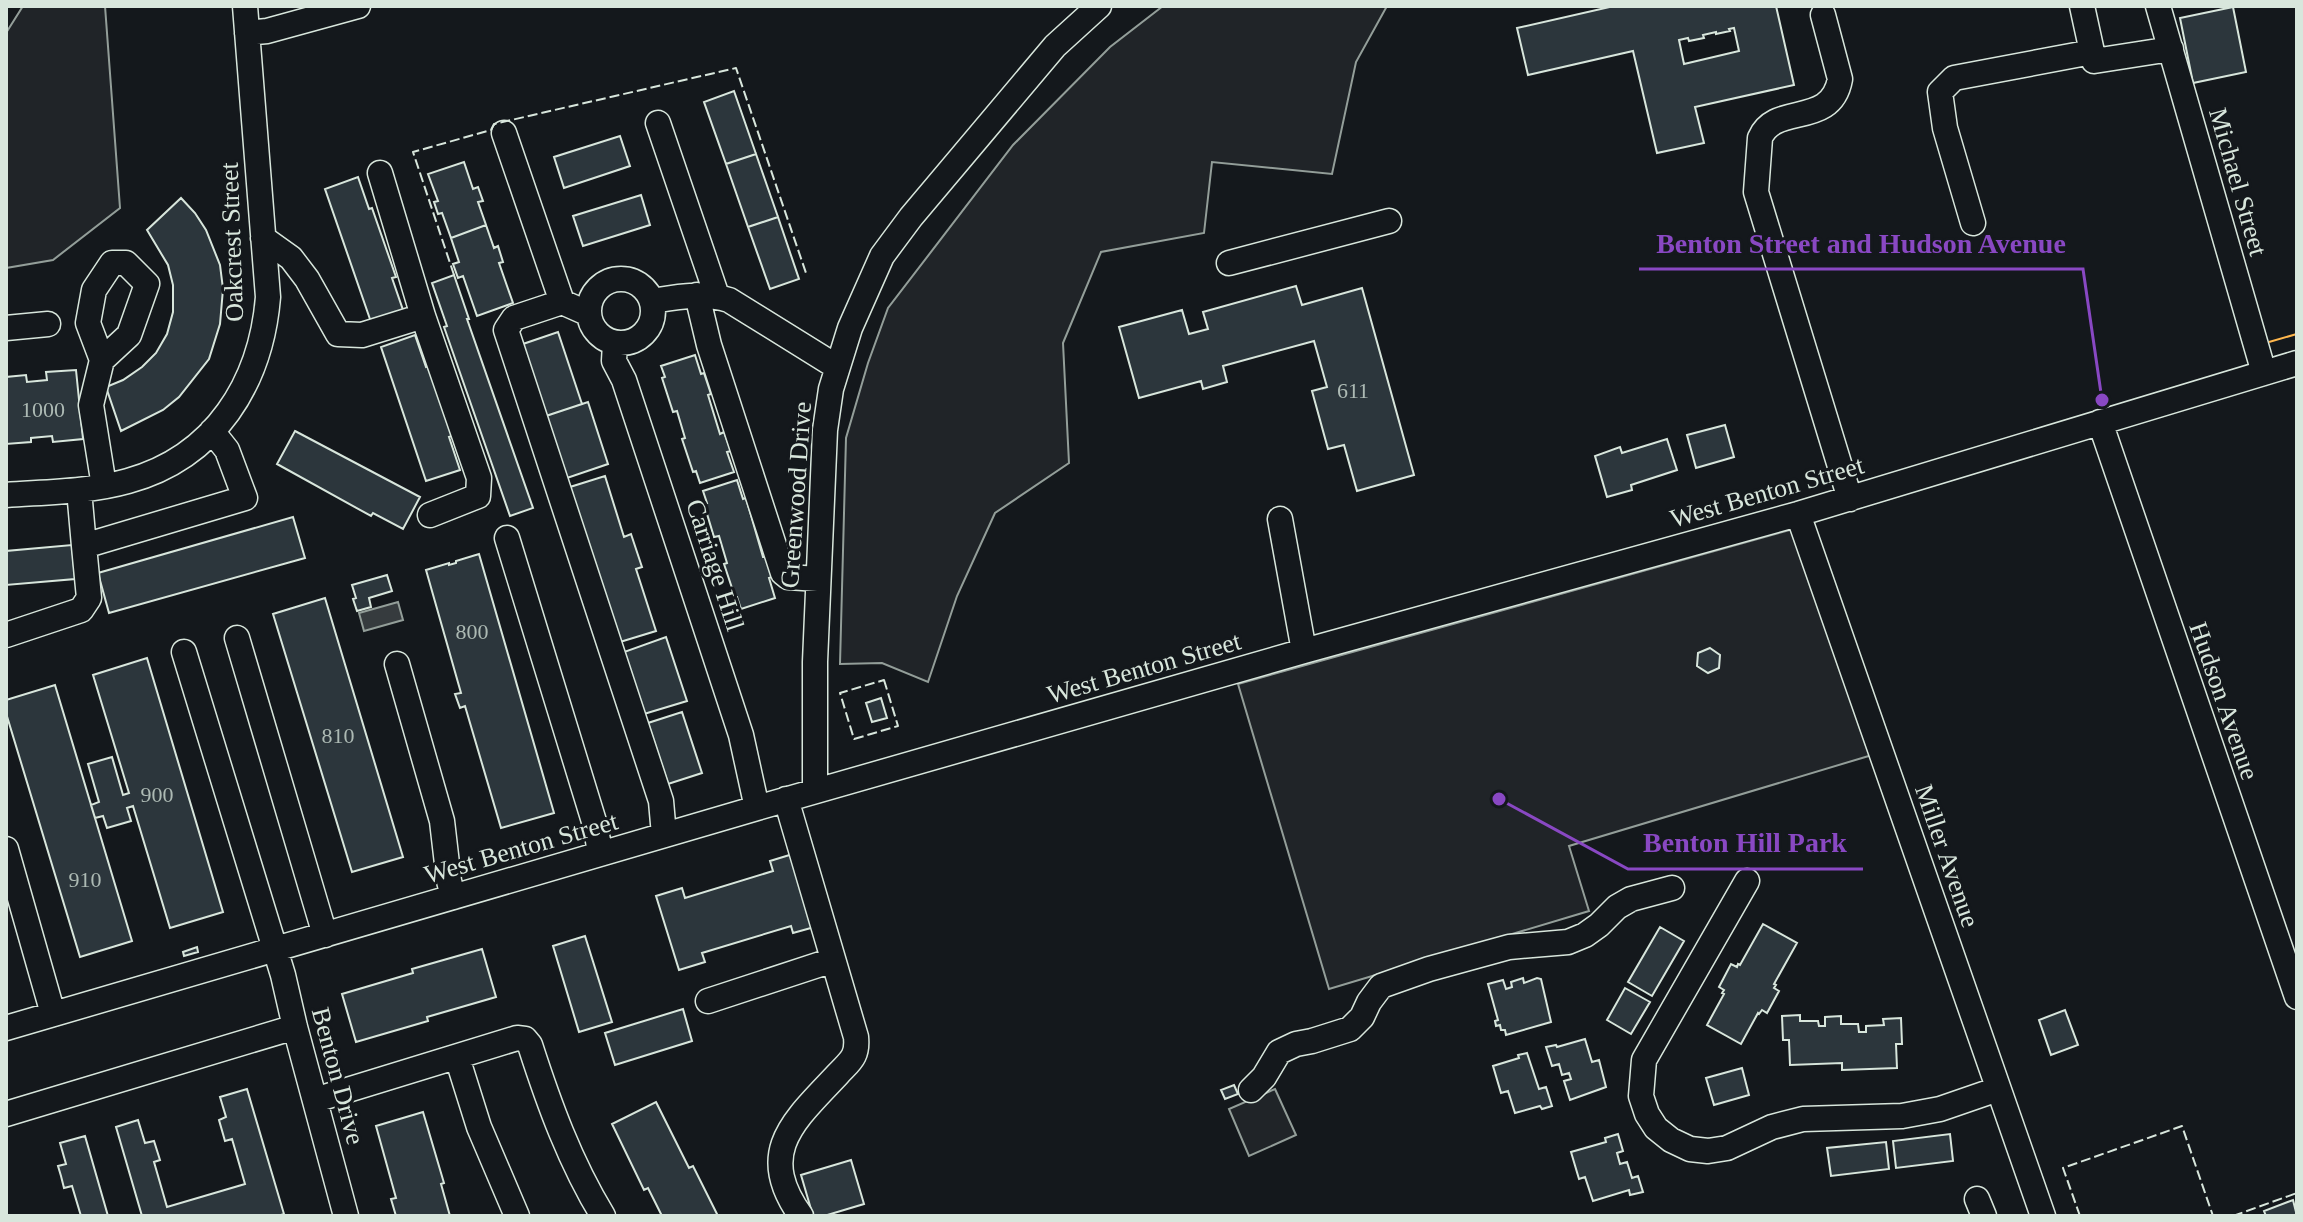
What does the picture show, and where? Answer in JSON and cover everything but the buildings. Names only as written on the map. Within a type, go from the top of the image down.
[{"type":"street","name":"Oakcrest Street","points":[[6,495],[104,486],[157,470],[183,456],[212,431],[243,391],[257,360],[266,327],[268,297],[245,6]]},
{"type":"street","points":[[247,33],[267,31],[358,6]]},
{"type":"street","name":"Greenwood Drive","points":[[815,791],[813,759],[825,430],[831,389],[850,328],[882,256],[911,217],[1055,46],[1098,6]]},
{"type":"street","points":[[2082,6],[2094,61],[2171,49]]},
{"type":"street","name":"Michael Street","points":[[2158,6],[2264,373]]},
{"type":"street","points":[[1823,15],[1840,79],[1838,88],[1833,99],[1822,108],[1776,122],[1764,130],[1760,138],[1756,192],[1850,499]]},
{"type":"street","points":[[1973,223],[1945,128],[1940,92],[1954,78],[2092,52]]},
{"type":"street","points":[[658,123],[707,296],[709,345],[783,573],[788,577],[818,579]]},
{"type":"street","points":[[504,133],[562,302]]},
{"type":"street","points":[[380,173],[423,316],[479,478],[478,496],[430,515]]},
{"type":"street","points":[[1229,263],[1389,221]]},
{"type":"street","points":[[263,238],[291,258],[307,279],[338,334],[362,335],[423,316]]},
{"type":"street","points":[[615,343],[628,343],[644,334],[651,325],[654,314],[652,301],[643,286],[633,280],[623,278],[601,285],[594,294],[589,314],[562,302],[514,318],[506,330],[661,801],[664,835]]},
{"type":"street","points":[[652,301],[707,296],[738,305],[837,367]]},
{"type":"street","name":"Carriage Hill","points":[[589,314],[596,331],[615,343],[614,361],[624,380],[741,735],[757,808]]},
{"type":"street","points":[[6,328],[48,324]]},
{"type":"street","points":[[102,360],[91,405],[104,486]]},
{"type":"street","name":"West Benton Street","points":[[6,1028],[786,799],[1850,499],[2297,363]]},
{"type":"street","name":"Hudson Avenue","points":[[2100,422],[2297,997]]},
{"type":"street","points":[[84,546],[245,498],[227,450],[212,431]]},
{"type":"street","points":[[6,635],[81,610],[89,598],[79,490]]},
{"type":"street","name":"Miller Avenue","points":[[1798,514],[2043,1216]]},
{"type":"street","points":[[1280,519],[1304,651]]},
{"type":"street","points":[[507,538],[596,828],[600,854]]},
{"type":"street","points":[[237,638],[325,935]]},
{"type":"street","name":"Benton Drive","points":[[184,652],[276,950],[346,1216]]},
{"type":"street","points":[[397,664],[442,821],[453,897]]},
{"type":"street","points":[[786,799],[856,1037],[857,1050],[787,1132],[781,1154],[783,1185],[801,1216]]},
{"type":"street","points":[[6,849],[53,1014]]},
{"type":"street","points":[[1747,881],[1644,1060],[1641,1096],[1656,1128],[1690,1149],[1708,1151],[1727,1148],[1772,1127],[1803,1119],[1902,1116],[1940,1109],[1998,1089]]},
{"type":"street","points":[[1251,1090],[1264,1077],[1279,1052],[1350,1029],[1362,1017],[1381,986],[1509,947],[1568,942],[1585,935],[1631,899],[1672,888]]},
{"type":"street","points":[[708,1001],[833,960]]},
{"type":"street","points":[[6,1114],[295,1027]]},
{"type":"street","points":[[315,1100],[517,1038],[525,1039],[584,1185],[603,1216]]},
{"type":"street","points":[[457,1057],[479,1127],[517,1216]]},
{"type":"shaded area","points":[[23,6],[105,6],[120,208],[53,260],[6,268],[6,33]]},
{"type":"shaded area","points":[[1163,6],[1387,6],[1356,62],[1332,174],[1212,162],[1204,233],[1101,252],[1063,343],[1069,463],[995,513],[957,596],[928,682],[882,663],[840,664],[846,438],[888,308],[1013,145],[1110,47]]},
{"type":"shaded area","points":[[1804,526],[1882,752],[1569,846],[1589,911],[1329,989],[1238,684]]},
{"type":"shaded area","points":[[398,602],[403,620],[364,631],[359,613]]},
{"type":"shaded area","points":[[1275,1089],[1296,1135],[1249,1156],[1229,1109]]},
{"type":"fence","points":[[454,275],[413,152],[491,130],[494,124],[736,68],[806,273]]},
{"type":"fence","points":[[884,680],[898,726],[854,739],[840,693],[884,680]]},
{"type":"fence","points":[[2080,1216],[2063,1168],[2182,1126],[2213,1216]]},
{"type":"fence","points":[[2233,1216],[2297,1193]]},
{"type":"power","points":[[2269,342],[2297,334]]},
{"type":"place","name":"Benton Street and Hudson Avenue","points":[[2102,400]]},
{"type":"place","name":"Benton Hill Park","points":[[1499,799]]}]
